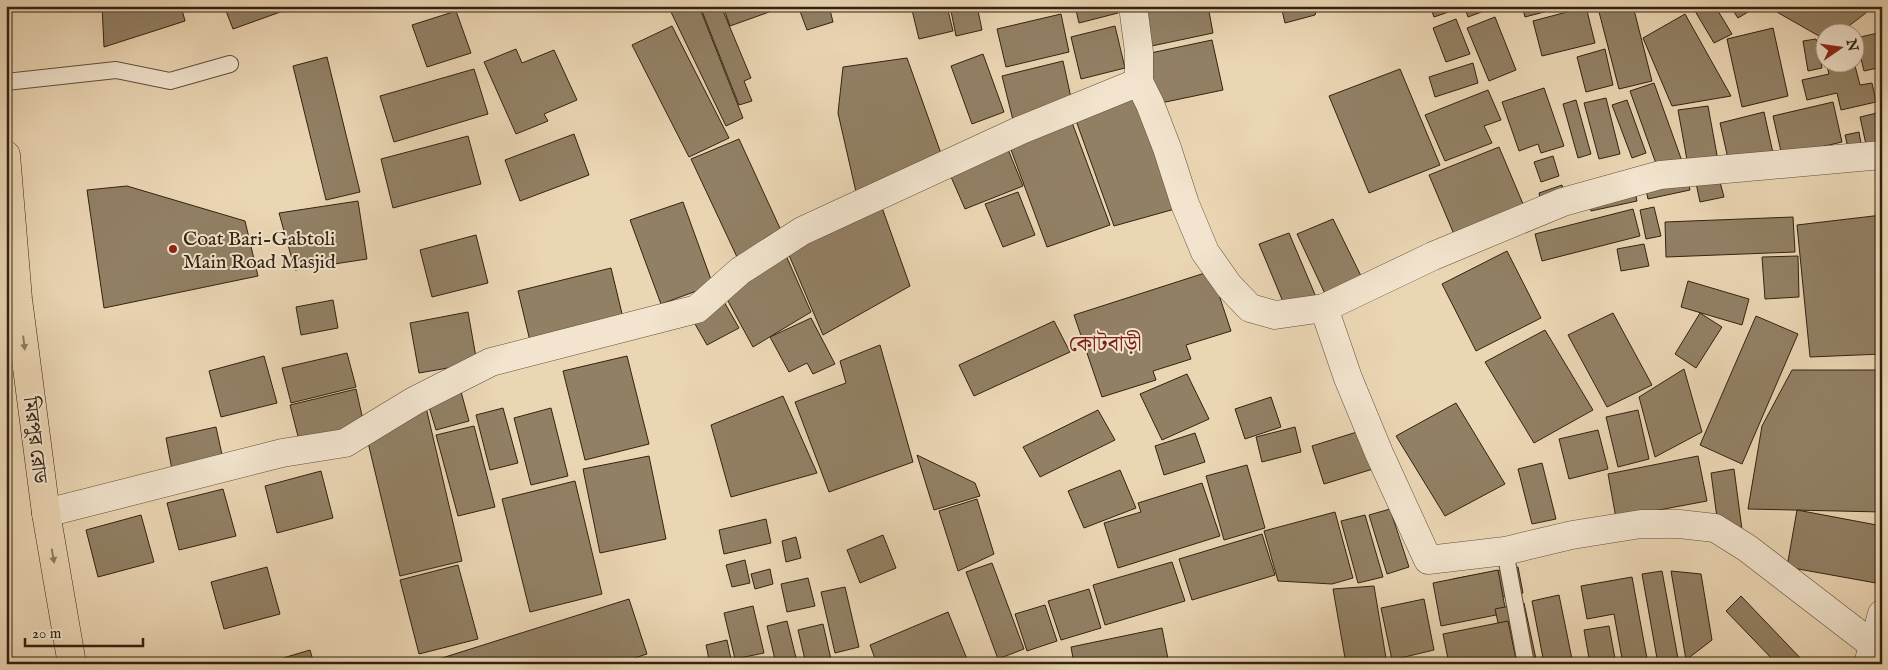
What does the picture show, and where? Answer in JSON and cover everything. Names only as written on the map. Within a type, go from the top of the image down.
[{"type":"highway","name":"মিরপুর রোড","points":[[6,155],[18,299],[46,513],[72,664]]},
{"type":"street","points":[[1133,6],[1139,52],[1139,82],[1150,104],[1185,204],[1206,252],[1229,286],[1250,308],[1275,315],[1324,308],[1433,256],[1562,202],[1598,191],[1660,175],[1882,155]]},
{"type":"street","points":[[46,513],[282,453],[345,442],[414,402],[491,362],[698,309],[740,271],[802,230],[1021,130],[1139,82]]},
{"type":"street","points":[[1324,308],[1348,378],[1379,453],[1428,560],[1505,551],[1572,535],[1641,524],[1679,524],[1715,528],[1747,548],[1871,654],[1882,614]]},
{"type":"lane","points":[[6,82],[116,70],[170,81],[230,64]]},
{"type":"lane","points":[[1505,551],[1526,664]]},
{"type":"building","points":[[102,6],[181,6],[185,21],[104,47]]},
{"type":"building","points":[[224,6],[297,6],[233,29]]},
{"type":"building","points":[[677,6],[699,6],[743,118],[726,126],[670,10]]},
{"type":"building","points":[[700,6],[721,6],[751,78],[744,81],[752,101],[739,105]]},
{"type":"building","points":[[723,6],[786,6],[730,26]]},
{"type":"building","points":[[798,6],[829,6],[833,22],[807,30]]},
{"type":"building","points":[[911,6],[947,6],[953,31],[919,39]]},
{"type":"building","points":[[950,6],[977,6],[982,30],[956,36]]},
{"type":"building","points":[[1075,6],[1117,6],[1118,13],[1079,23]]},
{"type":"building","points":[[1138,6],[1208,6],[1213,33],[1147,47]]},
{"type":"building","points":[[1281,6],[1318,6],[1315,15],[1285,23]]},
{"type":"building","points":[[1430,6],[1456,6],[1457,9],[1434,17]]},
{"type":"building","points":[[1464,6],[1495,6],[1495,7],[1468,17]]},
{"type":"building","points":[[1522,6],[1563,6],[1563,7],[1525,17]]},
{"type":"building","points":[[1605,6],[1633,6],[1652,81],[1619,89],[1598,8]]},
{"type":"building","points":[[1692,6],[1715,6],[1732,34],[1714,43]]},
{"type":"building","points":[[1730,6],[1758,6],[1738,18]]},
{"type":"building","points":[[1868,6],[1871,9],[1854,22],[1816,22],[1816,34],[1768,7]]},
{"type":"building","points":[[1586,7],[1595,43],[1542,56],[1533,21]]},
{"type":"building","points":[[456,11],[471,53],[427,67],[412,25]]},
{"type":"building","points":[[1061,14],[1069,52],[1006,67],[997,29]]},
{"type":"building","points":[[1685,14],[1731,96],[1672,106],[1643,38]]},
{"type":"building","points":[[1495,17],[1516,70],[1489,81],[1467,28]]},
{"type":"building","points":[[1456,19],[1470,54],[1446,62],[1433,28]]},
{"type":"building","points":[[672,26],[729,138],[689,157],[632,45]]},
{"type":"building","points":[[1115,26],[1125,68],[1081,79],[1071,37]]},
{"type":"building","points":[[1773,28],[1788,96],[1742,107],[1727,39]]},
{"type":"building","points":[[1882,32],[1882,67],[1866,71],[1866,36]]},
{"type":"building","points":[[1816,39],[1816,69],[1808,71],[1803,41]]},
{"type":"building","points":[[1212,40],[1223,90],[1156,104],[1146,54]]},
{"type":"building","points":[[516,49],[522,63],[554,50],[577,100],[544,114],[548,121],[516,134],[484,62]]},
{"type":"building","points":[[1605,49],[1613,85],[1586,92],[1577,57]]},
{"type":"building","points":[[983,54],[1004,112],[972,124],[951,66]]},
{"type":"building","points":[[327,57],[360,192],[326,200],[293,66]]},
{"type":"building","points":[[907,58],[944,162],[856,192],[838,113],[843,67]]},
{"type":"building","points":[[1063,61],[1073,107],[1013,120],[1002,76]]},
{"type":"building","points":[[1473,63],[1478,83],[1435,97],[1429,77]]},
{"type":"building","points":[[474,69],[488,114],[394,142],[380,96]]},
{"type":"building","points":[[1400,69],[1440,165],[1369,193],[1329,96]]},
{"type":"building","points":[[1828,72],[1857,72],[1860,85],[1872,83],[1876,102],[1841,110],[1837,93],[1807,100],[1802,80],[1829,74]]},
{"type":"building","points":[[1654,83],[1683,164],[1659,172],[1630,91]]},
{"type":"building","points":[[1544,88],[1564,146],[1541,153],[1538,144],[1519,151],[1502,102]]},
{"type":"building","points":[[1488,90],[1501,120],[1484,126],[1492,143],[1445,161],[1425,115]]},
{"type":"building","points":[[1129,96],[1147,106],[1182,207],[1114,226],[1074,115]]},
{"type":"building","points":[[1606,98],[1620,154],[1599,159],[1584,103]]},
{"type":"building","points":[[1576,100],[1591,154],[1578,158],[1563,104]]},
{"type":"building","points":[[1627,100],[1646,153],[1632,158],[1612,105]]},
{"type":"building","points":[[1833,102],[1842,142],[1782,156],[1773,116]]},
{"type":"building","points":[[1708,106],[1719,166],[1689,171],[1678,110]]},
{"type":"building","points":[[1764,112],[1773,153],[1729,163],[1720,123]]},
{"type":"building","points":[[1877,113],[1882,135],[1882,146],[1867,149],[1860,117]]},
{"type":"building","points":[[1070,117],[1110,225],[1047,247],[1007,139]]},
{"type":"building","points":[[1859,132],[1862,149],[1849,152],[1845,135]]},
{"type":"building","points":[[574,134],[589,175],[520,201],[505,160]]},
{"type":"building","points":[[468,136],[481,184],[393,208],[381,159]]},
{"type":"building","points":[[739,139],[784,237],[737,257],[691,159]]},
{"type":"building","points":[[1007,147],[1023,186],[965,209],[948,170]]},
{"type":"building","points":[[1499,147],[1526,211],[1456,239],[1429,175]]},
{"type":"building","points":[[1553,156],[1559,176],[1541,182],[1534,162]]},
{"type":"building","points":[[1687,177],[1690,190],[1648,199],[1645,186]]},
{"type":"building","points":[[1719,178],[1724,197],[1700,202],[1696,183]]},
{"type":"building","points":[[1562,185],[1565,195],[1541,202],[1539,193]]},
{"type":"building","name":"Coat Bari-Gabtoli Main Road Masjid","points":[[127,186],[245,221],[258,276],[104,308],[87,190]]},
{"type":"building","points":[[1634,187],[1637,201],[1591,211],[1588,198]]},
{"type":"building","points":[[1018,192],[1035,235],[1003,247],[985,204]]},
{"type":"building","points":[[358,201],[367,259],[295,270],[279,213]]},
{"type":"building","points":[[683,202],[713,285],[661,304],[630,220]]},
{"type":"building","points":[[880,202],[910,286],[823,335],[786,248]]},
{"type":"building","points":[[1654,207],[1661,236],[1646,239],[1640,210]]},
{"type":"building","points":[[1633,209],[1640,236],[1542,261],[1535,234]]},
{"type":"building","points":[[1882,215],[1882,354],[1810,357],[1797,225]]},
{"type":"building","points":[[1793,217],[1795,252],[1666,257],[1665,222]]},
{"type":"building","points":[[1333,219],[1364,282],[1327,298],[1297,234]]},
{"type":"building","points":[[1289,233],[1316,297],[1286,309],[1259,244]]},
{"type":"building","points":[[476,235],[488,283],[432,297],[420,250]]},
{"type":"building","points":[[1644,244],[1649,266],[1621,271],[1617,249]]},
{"type":"building","points":[[784,251],[811,312],[753,347],[722,290]]},
{"type":"building","points":[[1507,251],[1541,318],[1476,351],[1442,284]]},
{"type":"building","points":[[1798,256],[1799,297],[1765,299],[1762,257]]},
{"type":"building","points":[[611,268],[624,322],[531,345],[518,291]]},
{"type":"building","points":[[1211,271],[1231,331],[1186,345],[1191,359],[1153,371],[1156,380],[1102,397],[1074,315]]},
{"type":"building","points":[[1688,281],[1749,299],[1742,325],[1681,307]]},
{"type":"building","points":[[333,300],[338,328],[301,335],[296,307]]},
{"type":"building","points":[[723,300],[739,328],[707,345],[691,317]]},
{"type":"building","points":[[468,312],[477,363],[419,373],[410,323]]},
{"type":"building","points":[[1613,313],[1652,385],[1607,407],[1568,335]]},
{"type":"building","points":[[1700,313],[1722,327],[1696,368],[1675,354]]},
{"type":"building","points":[[1756,316],[1798,334],[1742,464],[1700,445]]},
{"type":"building","points":[[811,318],[835,364],[813,374],[807,363],[789,372],[770,337]]},
{"type":"building","points":[[1054,321],[1070,352],[974,396],[959,365]]},
{"type":"building","points":[[1545,330],[1593,410],[1534,443],[1485,362]]},
{"type":"building","points":[[880,345],[913,462],[829,492],[795,402],[846,383],[840,361]]},
{"type":"building","points":[[347,353],[356,387],[291,403],[282,368]]},
{"type":"building","points":[[264,356],[277,403],[221,417],[209,371]]},
{"type":"building","points":[[627,356],[649,444],[585,460],[563,371]]},
{"type":"building","points":[[1684,369],[1702,432],[1655,457],[1639,397]]},
{"type":"building","points":[[1792,370],[1882,370],[1882,512],[1748,509],[1762,426]]},
{"type":"building","points":[[1187,374],[1209,419],[1162,440],[1140,394]]},
{"type":"building","points":[[460,388],[469,421],[436,430],[426,397]]},
{"type":"building","points":[[356,389],[365,429],[300,444],[290,405]]},
{"type":"building","points":[[783,396],[817,473],[731,497],[711,425]]},
{"type":"building","points":[[1271,397],[1281,427],[1245,439],[1235,409]]},
{"type":"building","points":[[425,403],[462,561],[400,576],[366,434]]},
{"type":"building","points":[[1456,403],[1505,484],[1445,516],[1396,436]]},
{"type":"building","points":[[503,408],[518,463],[490,470],[476,415]]},
{"type":"building","points":[[551,408],[568,476],[531,485],[514,418]]},
{"type":"building","points":[[1098,410],[1115,440],[1040,477],[1023,447]]},
{"type":"building","points":[[1638,410],[1649,459],[1618,467],[1606,417]]},
{"type":"building","points":[[474,426],[495,507],[458,516],[436,435]]},
{"type":"building","points":[[216,427],[224,464],[173,475],[166,438]]},
{"type":"building","points":[[1295,427],[1301,452],[1262,462],[1256,437]]},
{"type":"building","points":[[1598,430],[1608,469],[1569,479],[1559,439]]},
{"type":"building","points":[[1360,431],[1373,469],[1324,484],[1312,446]]},
{"type":"building","points":[[1195,433],[1205,462],[1164,475],[1155,446]]},
{"type":"building","points":[[917,455],[975,483],[980,496],[934,510]]},
{"type":"building","points":[[649,456],[666,539],[600,553],[583,469]]},
{"type":"building","points":[[1698,456],[1707,501],[1616,518],[1608,474]]},
{"type":"building","points":[[1542,463],[1556,519],[1532,524],[1518,469]]},
{"type":"building","points":[[1247,465],[1265,528],[1224,540],[1206,476]]},
{"type":"building","points":[[1734,469],[1743,537],[1720,540],[1711,473]]},
{"type":"building","points":[[1120,470],[1136,508],[1084,528],[1068,491]]},
{"type":"building","points":[[321,471],[333,518],[277,533],[265,486]]},
{"type":"building","points":[[575,481],[602,594],[530,612],[502,499]]},
{"type":"building","points":[[1202,483],[1220,536],[1118,568],[1104,523],[1141,512],[1138,503]]},
{"type":"building","points":[[223,489],[236,536],[179,550],[167,503]]},
{"type":"building","points":[[977,499],[994,554],[958,571],[939,511]]},
{"type":"building","points":[[1390,509],[1409,567],[1387,574],[1369,515]]},
{"type":"building","points":[[1797,510],[1882,526],[1882,554],[1876,583],[1787,567]]},
{"type":"building","points":[[1335,512],[1353,578],[1332,584],[1278,581],[1264,531]]},
{"type":"building","points":[[141,515],[154,562],[98,577],[86,530]]},
{"type":"building","points":[[1365,515],[1383,577],[1358,583],[1341,521]]},
{"type":"building","points":[[766,519],[771,543],[724,554],[719,530]]},
{"type":"building","points":[[1262,534],[1275,575],[1192,600],[1179,559]]},
{"type":"building","points":[[883,535],[896,568],[860,583],[847,550]]},
{"type":"building","points":[[796,537],[801,558],[786,562],[782,541]]},
{"type":"building","points":[[745,560],[750,583],[732,587],[726,565]]},
{"type":"building","points":[[1172,562],[1185,601],[1105,625],[1093,585]]},
{"type":"building","points":[[992,563],[1024,649],[998,659],[966,572]]},
{"type":"building","points":[[458,565],[478,639],[419,654],[400,580]]},
{"type":"building","points":[[267,567],[280,614],[224,629],[211,582]]},
{"type":"building","points":[[1518,567],[1523,593],[1458,605],[1453,579]]},
{"type":"building","points":[[770,569],[773,584],[755,589],[751,574]]},
{"type":"building","points":[[1498,570],[1506,613],[1441,626],[1433,583]]},
{"type":"building","points":[[1662,571],[1679,664],[1658,664],[1642,574]]},
{"type":"building","points":[[1671,571],[1701,574],[1712,640],[1686,660]]},
{"type":"building","points":[[1632,577],[1648,664],[1623,664],[1614,614],[1587,619],[1581,586]]},
{"type":"building","points":[[808,578],[815,606],[787,612],[781,584]]},
{"type":"building","points":[[1374,586],[1387,664],[1346,664],[1333,589]]},
{"type":"building","points":[[845,587],[859,647],[835,653],[821,592]]},
{"type":"building","points":[[1089,589],[1101,628],[1061,640],[1048,601]]},
{"type":"building","points":[[1559,595],[1573,664],[1507,664],[1495,609],[1524,603],[1536,659],[1543,658],[1532,601]]},
{"type":"building","points":[[1741,596],[1806,664],[1777,664],[1726,611]]},
{"type":"building","points":[[629,599],[647,654],[616,664],[423,664]]},
{"type":"building","points":[[1424,599],[1434,650],[1392,660],[1381,608]]},
{"type":"building","points":[[1045,605],[1057,641],[1027,651],[1015,614]]},
{"type":"building","points":[[753,606],[764,653],[735,659],[724,613]]},
{"type":"building","points":[[948,612],[969,664],[877,664],[870,645]]},
{"type":"building","points":[[787,621],[797,662],[776,664],[767,626]]},
{"type":"building","points":[[1508,621],[1517,664],[1449,664],[1443,634]]},
{"type":"building","points":[[823,624],[832,664],[806,664],[798,630]]},
{"type":"building","points":[[1609,626],[1616,664],[1590,664],[1584,630]]},
{"type":"building","points":[[1162,628],[1169,664],[1074,664],[1071,647]]},
{"type":"building","points":[[727,640],[732,664],[710,664],[706,645]]},
{"type":"building","points":[[310,650],[314,664],[263,664]]},
{"type":"place","name":"Coat Bari-Gabtoli Main Road Masjid","points":[[173,249]]},
{"type":"district","name":"কোটবাড়ী","points":[[1105,343]]}]
